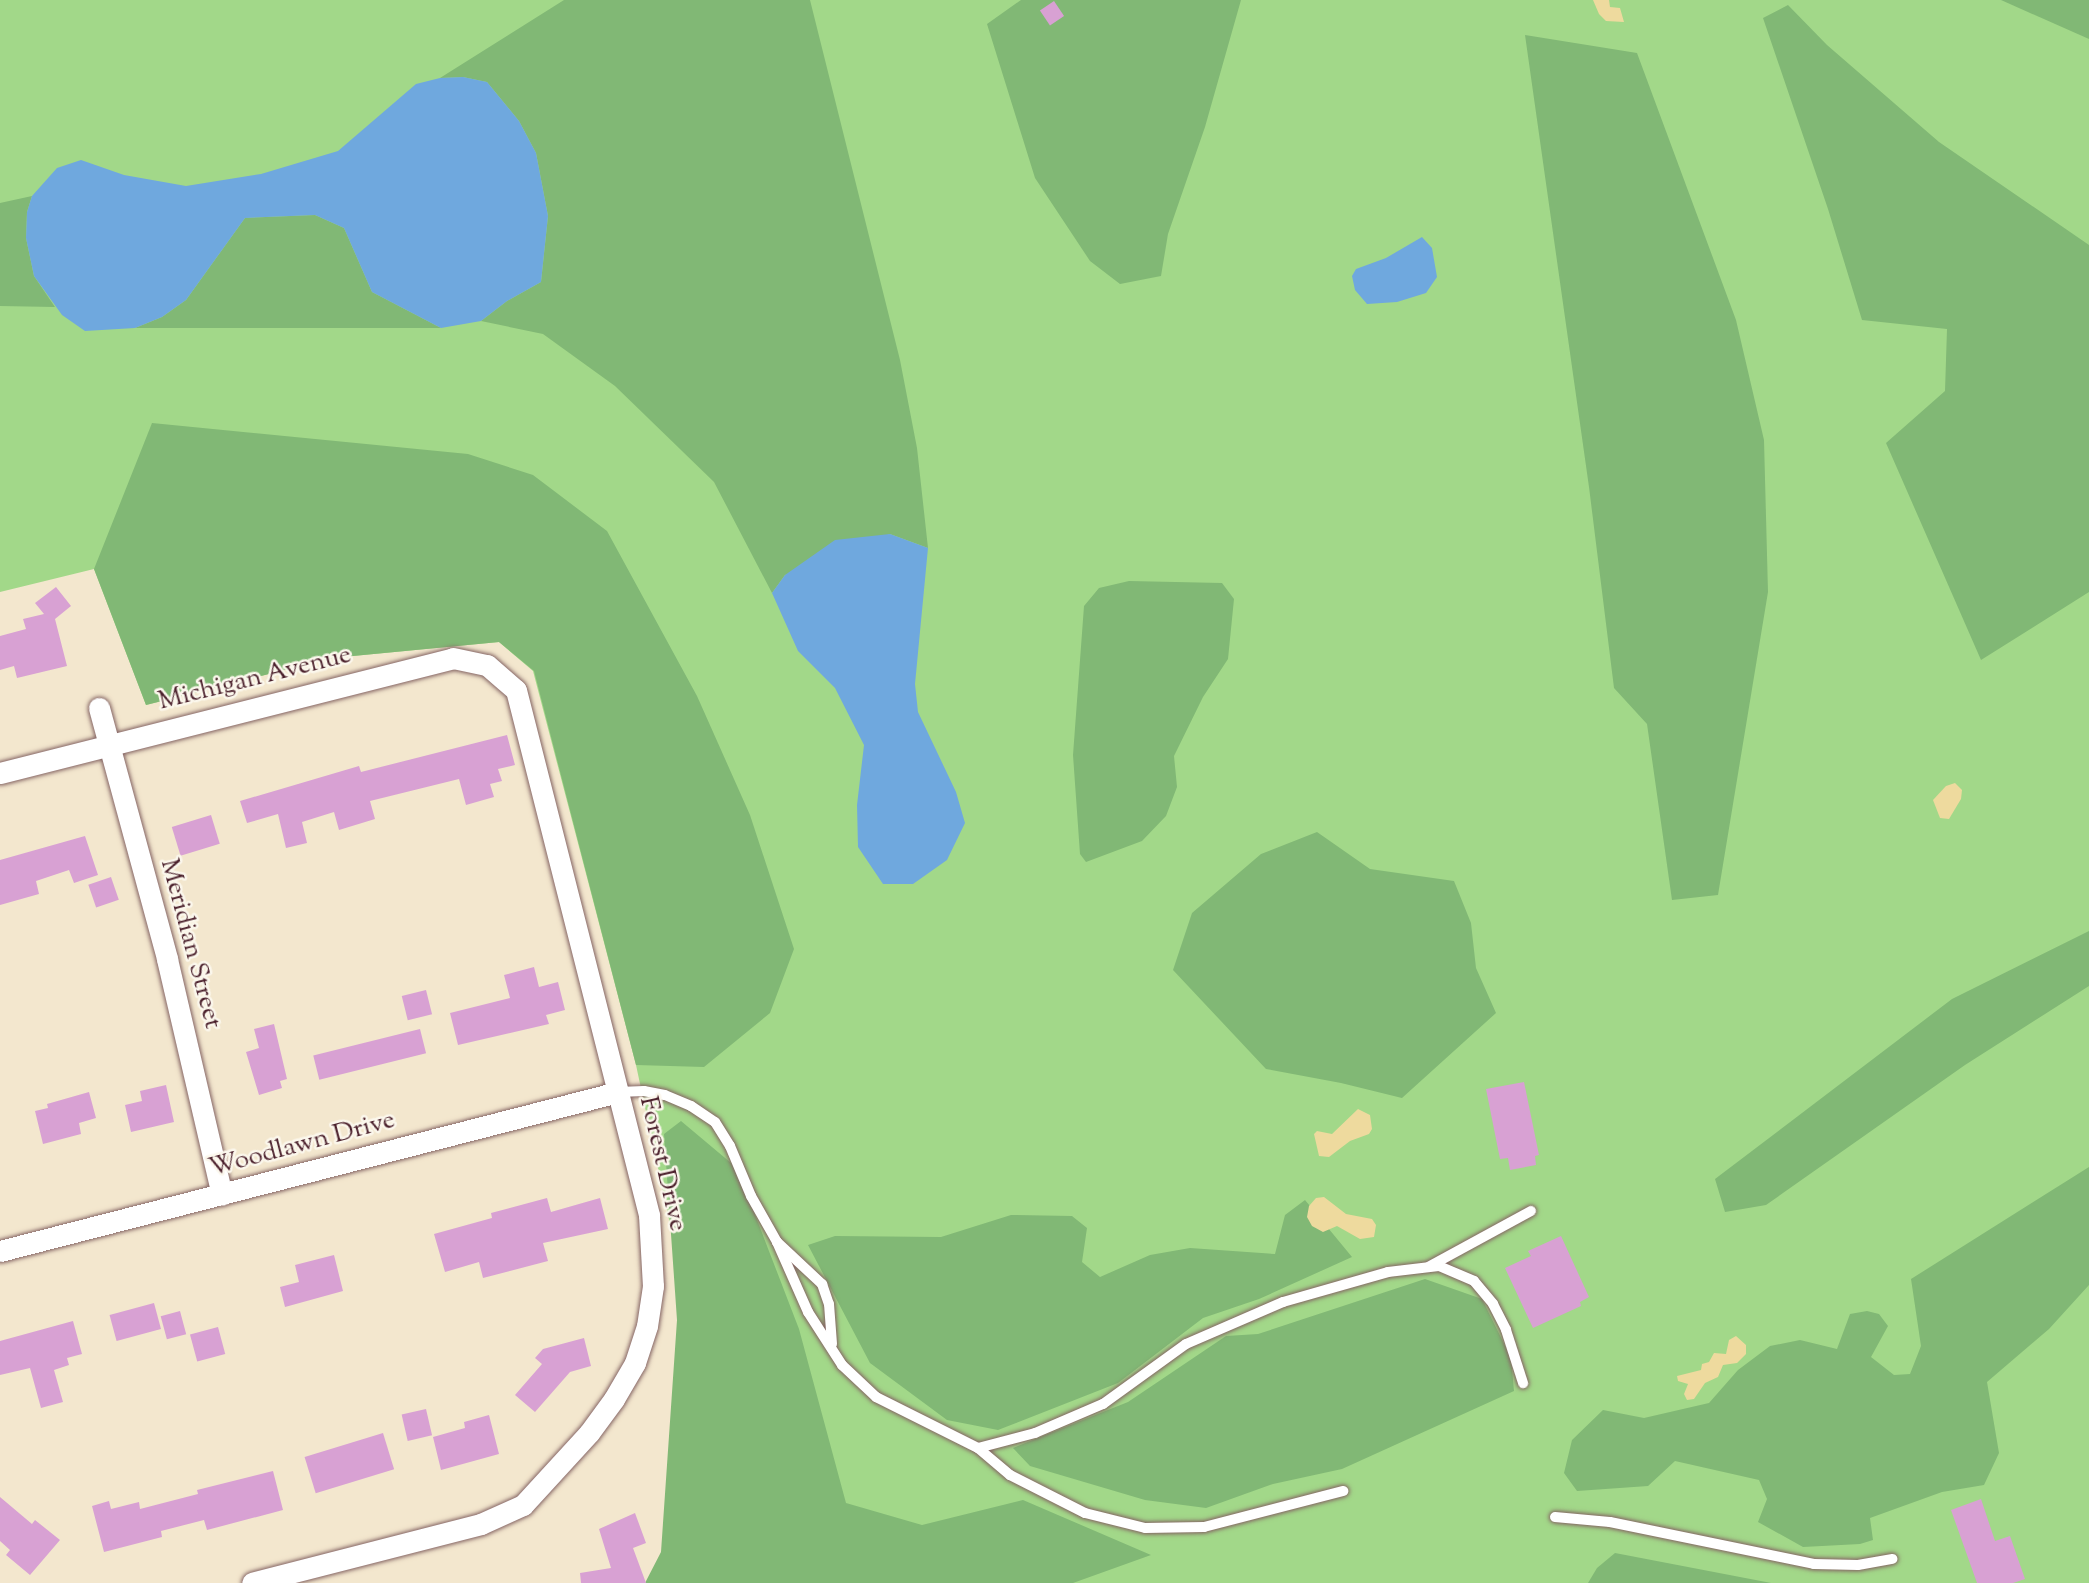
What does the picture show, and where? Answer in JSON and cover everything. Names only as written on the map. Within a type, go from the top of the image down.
[{"type":"street","name":"Michigan Avenue","points":[[0,773],[453,658],[487,665],[516,690]]},
{"type":"street","name":"Forest Drive","points":[[252,1583],[503,1517],[538,1492],[589,1433],[635,1363],[647,1326],[653,1286],[649,1215],[516,690]]},
{"type":"street","name":"Meridian Street","points":[[99,708],[167,959],[222,1195]]},
{"type":"street","name":"Woodlawn Drive","points":[[0,1251],[618,1092]]},
{"type":"lane","points":[[618,1092],[644,1091],[665,1095],[691,1106],[715,1122],[730,1146],[751,1196],[777,1242],[808,1312],[842,1365],[876,1397],[978,1448],[1010,1475],[1084,1513],[1145,1528],[1204,1527],[1343,1491]]},
{"type":"lane","points":[[1427,1268],[1531,1211]]},
{"type":"lane","points":[[777,1242],[822,1284],[829,1304],[832,1347]]},
{"type":"lane","points":[[978,1448],[1035,1433],[1103,1404],[1186,1344],[1283,1302],[1388,1272],[1438,1266],[1474,1281],[1493,1304],[1506,1330],[1523,1383]]},
{"type":"lane","points":[[1555,1517],[1610,1522],[1814,1564],[1858,1565],[1892,1559]]},
{"type":"green space","points":[[0,0],[2089,0],[2089,1583],[860,1583],[678,1262],[636,1065],[533,671],[499,642],[332,658],[146,705],[94,569],[0,592]]},
{"type":"green space","points":[[564,0],[810,0],[900,360],[917,448],[928,548],[890,534],[785,575],[772,593],[714,482],[615,386],[543,334],[481,321],[507,301],[541,282],[548,216],[536,153],[519,121],[487,82],[463,77],[440,78]]},
{"type":"green space","points":[[1021,0],[1241,0],[1205,127],[1168,234],[1161,276],[1120,284],[1090,261],[1035,178],[987,24]]},
{"type":"green space","points":[[2001,0],[2089,0],[2089,39]]},
{"type":"green space","points":[[1788,5],[1827,45],[1939,142],[2089,245],[2089,592],[1981,660],[1886,443],[1945,391],[1947,329],[1862,320],[1828,209],[1763,18]]},
{"type":"green space","points":[[1525,35],[1637,53],[1736,320],[1764,440],[1768,592],[1718,895],[1672,900],[1647,724],[1614,688],[1589,487]]},
{"type":"green space","points":[[32,196],[27,212],[26,238],[34,276],[55,307],[0,306],[0,203]]},
{"type":"green space","points":[[315,215],[344,228],[372,292],[441,328],[135,328],[162,317],[186,300],[245,218]]},
{"type":"green space","points":[[152,423],[468,454],[533,475],[607,531],[697,696],[750,815],[794,949],[770,1013],[704,1067],[636,1065],[534,671],[499,642],[332,658],[146,705],[94,569]]},
{"type":"green space","points":[[1129,581],[1222,583],[1234,599],[1228,659],[1203,697],[1174,756],[1177,787],[1166,816],[1142,841],[1086,862],[1080,854],[1073,755],[1084,606],[1099,588]]},
{"type":"green space","points":[[1317,832],[1370,869],[1454,881],[1471,923],[1476,968],[1496,1013],[1402,1098],[1266,1069],[1173,970],[1192,913],[1261,854]]},
{"type":"green space","points":[[2089,931],[2089,986],[1965,1065],[1766,1205],[1725,1212],[1715,1179],[1952,999]]},
{"type":"green space","points":[[681,1121],[737,1168],[799,1329],[846,1503],[922,1525],[1023,1500],[1151,1555],[1073,1583],[645,1583],[661,1552],[677,1320],[664,1134]]},
{"type":"green space","points":[[2089,1167],[2089,1285],[2049,1329],[1987,1382],[1999,1453],[1984,1485],[1942,1492],[1870,1518],[1873,1540],[1860,1544],[1803,1547],[1758,1522],[1767,1499],[1759,1480],[1675,1461],[1648,1486],[1577,1491],[1564,1473],[1572,1440],[1603,1410],[1644,1418],[1709,1403],[1738,1370],[1770,1346],[1800,1340],[1837,1349],[1850,1314],[1867,1311],[1879,1314],[1888,1326],[1871,1357],[1894,1375],[1910,1374],[1921,1346],[1911,1279]]},
{"type":"green space","points":[[1305,1200],[1352,1257],[1259,1299],[1203,1318],[1118,1383],[998,1430],[947,1420],[870,1363],[808,1245],[835,1236],[941,1237],[1011,1215],[1072,1216],[1087,1228],[1082,1262],[1100,1277],[1150,1255],[1190,1248],[1275,1254],[1285,1215]]},
{"type":"green space","points":[[1425,1279],[1482,1299],[1511,1358],[1514,1391],[1342,1469],[1273,1484],[1206,1508],[1145,1500],[1030,1466],[1013,1448],[1128,1402],[1226,1336],[1258,1334]]},
{"type":"green space","points":[[1615,1553],[1771,1583],[1588,1583],[1597,1568]]},
{"type":"sand","points":[[1593,0],[1609,0],[1610,7],[1620,8],[1624,22],[1606,21],[1599,14]]},
{"type":"sand","points":[[1955,783],[1962,790],[1961,799],[1949,819],[1940,818],[1933,800],[1946,786]]},
{"type":"sand","points":[[1358,1109],[1370,1115],[1372,1129],[1369,1134],[1350,1141],[1329,1157],[1319,1156],[1314,1134],[1317,1131],[1332,1134]]},
{"type":"sand","points":[[1324,1197],[1346,1214],[1372,1219],[1376,1225],[1374,1237],[1360,1239],[1337,1226],[1323,1232],[1312,1226],[1307,1217],[1309,1206],[1316,1198]]},
{"type":"sand","points":[[1736,1336],[1746,1345],[1746,1354],[1737,1363],[1723,1365],[1718,1377],[1705,1383],[1694,1399],[1687,1400],[1684,1394],[1688,1384],[1678,1381],[1677,1376],[1701,1370],[1702,1364],[1709,1362],[1714,1353],[1726,1354],[1729,1340]]},
{"type":"water","points":[[463,77],[487,82],[519,121],[536,153],[548,216],[541,282],[507,301],[481,321],[441,328],[372,292],[344,228],[315,215],[245,218],[186,300],[162,317],[135,328],[85,331],[62,315],[34,276],[26,238],[27,212],[32,196],[57,168],[81,160],[124,175],[186,186],[261,174],[338,151],[416,84],[440,78]]},
{"type":"water","points":[[1422,237],[1432,248],[1437,277],[1426,293],[1397,302],[1367,304],[1355,290],[1352,276],[1356,269],[1386,258]]},
{"type":"water","points":[[890,534],[928,548],[915,684],[918,712],[956,792],[965,823],[947,860],[913,884],[883,884],[858,847],[857,805],[864,745],[835,688],[798,651],[772,593],[785,575],[835,540]]},
{"type":"building","points":[[1054,1],[1064,16],[1050,25],[1040,11]]},
{"type":"building","points":[[56,587],[71,606],[55,619],[67,666],[17,678],[14,666],[0,670],[0,636],[26,629],[23,619],[44,614],[35,603]]},
{"type":"building","points":[[507,735],[515,765],[498,769],[502,781],[490,784],[494,797],[466,805],[459,779],[370,801],[375,819],[339,830],[334,812],[302,822],[307,843],[286,848],[278,814],[247,823],[240,801],[359,766],[361,772]]},
{"type":"building","points":[[211,815],[220,844],[181,856],[172,827]]},
{"type":"building","points":[[85,836],[98,875],[74,883],[69,870],[36,881],[39,894],[0,905],[0,860]]},
{"type":"building","points":[[111,877],[119,900],[96,908],[88,885]]},
{"type":"building","points":[[534,967],[539,987],[558,982],[565,1010],[546,1015],[549,1024],[458,1045],[450,1013],[510,998],[504,975]]},
{"type":"building","points":[[426,990],[432,1014],[408,1020],[402,996]]},
{"type":"building","points":[[274,1024],[287,1079],[280,1081],[282,1088],[259,1095],[246,1052],[259,1048],[254,1029]]},
{"type":"building","points":[[420,1029],[426,1053],[319,1080],[313,1056]]},
{"type":"building","points":[[1524,1082],[1539,1155],[1535,1156],[1536,1165],[1510,1170],[1508,1158],[1500,1159],[1486,1089]]},
{"type":"building","points":[[166,1085],[174,1122],[131,1132],[125,1105],[142,1101],[140,1091]]},
{"type":"building","points":[[89,1092],[96,1118],[79,1123],[81,1134],[43,1144],[35,1111],[48,1108],[47,1104]]},
{"type":"building","points":[[547,1198],[551,1212],[600,1198],[608,1229],[543,1243],[548,1261],[483,1278],[479,1262],[445,1272],[434,1234],[492,1218],[491,1213]]},
{"type":"building","points":[[1561,1236],[1589,1297],[1580,1302],[1581,1306],[1533,1328],[1505,1268],[1531,1256],[1528,1251]]},
{"type":"building","points":[[334,1255],[343,1291],[285,1307],[280,1287],[299,1282],[295,1265]]},
{"type":"building","points":[[154,1303],[161,1329],[117,1341],[110,1315]]},
{"type":"building","points":[[180,1311],[186,1334],[167,1339],[161,1316]]},
{"type":"building","points":[[73,1321],[82,1354],[67,1358],[69,1365],[54,1370],[63,1402],[41,1408],[30,1368],[0,1375],[0,1341]]},
{"type":"building","points":[[218,1327],[225,1354],[197,1362],[190,1335]]},
{"type":"building","points":[[584,1338],[591,1366],[570,1372],[535,1412],[515,1395],[542,1364],[535,1358],[543,1349]]},
{"type":"building","points":[[426,1409],[432,1435],[408,1441],[402,1415]]},
{"type":"building","points":[[489,1415],[499,1454],[441,1470],[433,1437],[465,1428],[464,1422]]},
{"type":"building","points":[[383,1433],[394,1469],[316,1493],[305,1457]]},
{"type":"building","points":[[273,1471],[283,1510],[207,1530],[204,1520],[161,1531],[162,1537],[104,1552],[92,1506],[109,1501],[111,1509],[139,1502],[140,1509],[198,1494],[197,1490]]},
{"type":"building","points":[[0,1497],[32,1524],[35,1520],[60,1540],[30,1575],[6,1555],[10,1550],[0,1541]]},
{"type":"building","points":[[1981,1499],[1995,1541],[2010,1536],[2025,1579],[2013,1583],[1977,1583],[1951,1510]]},
{"type":"building","points":[[635,1513],[646,1543],[633,1548],[646,1583],[581,1583],[580,1573],[611,1568],[599,1529]]}]
